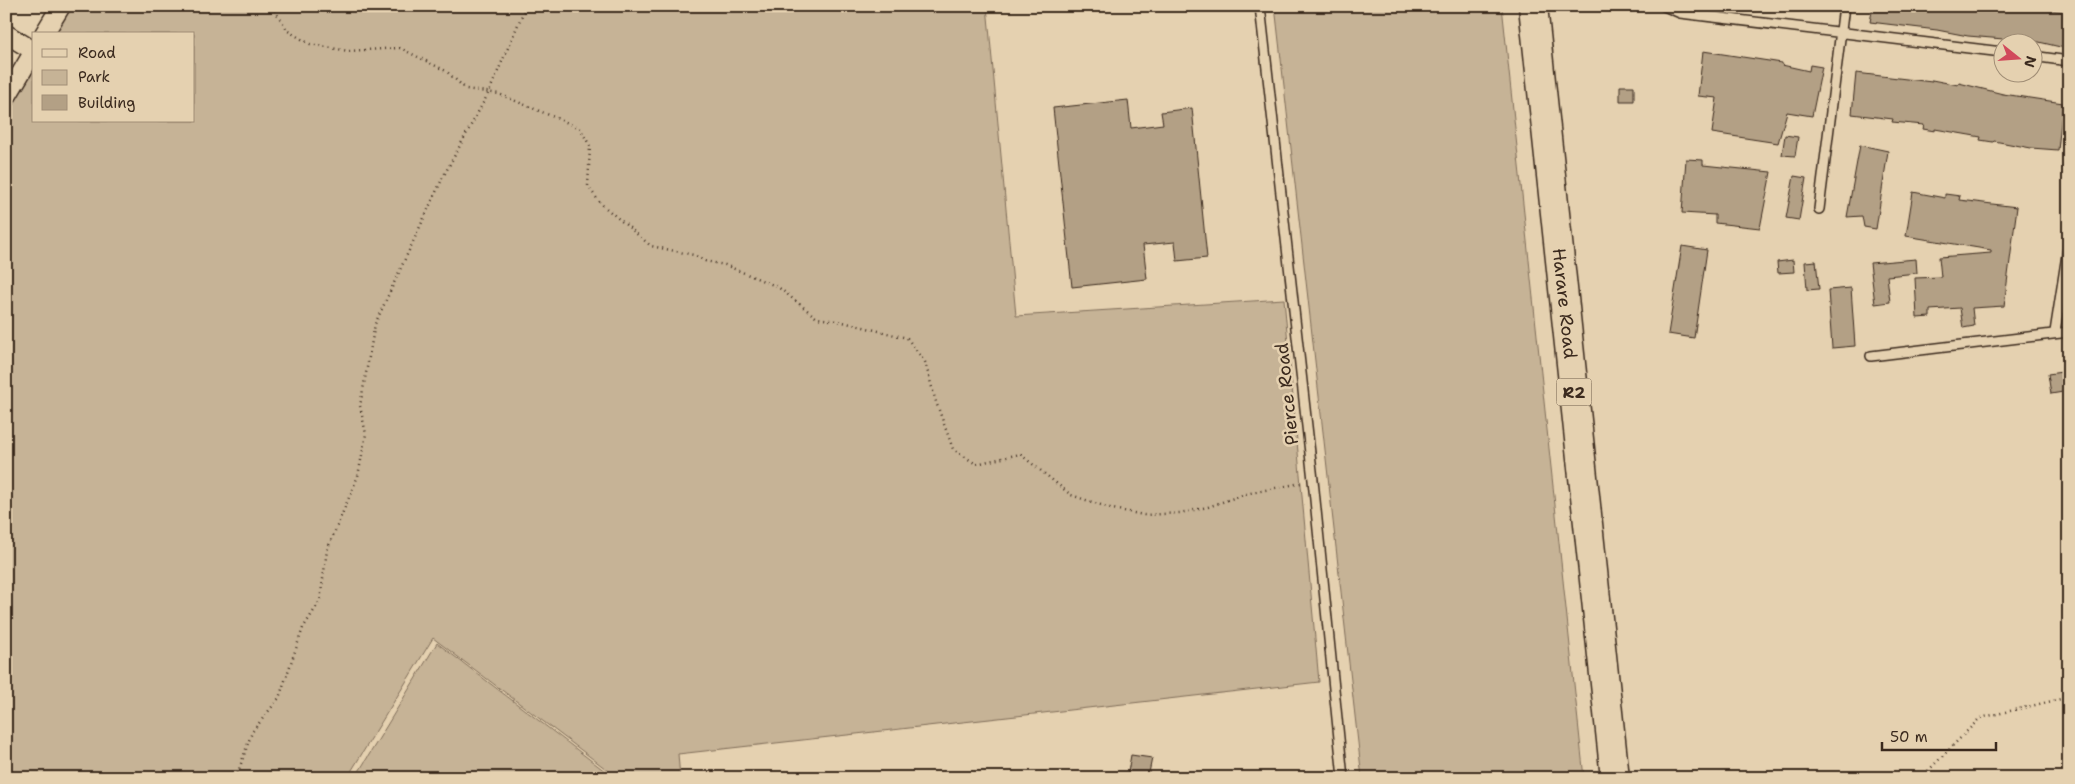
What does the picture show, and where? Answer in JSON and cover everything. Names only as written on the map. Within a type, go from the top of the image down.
[{"type":"highway","name":"Harare Road","points":[[1533,6],[1615,778]]},
{"type":"street","points":[[45,32],[61,6]]},
{"type":"street","points":[[6,34],[32,50]]},
{"type":"street","points":[[6,98],[32,54]]},
{"type":"lane","name":"Pierce Road","points":[[1260,6],[1313,480],[1343,778]]},
{"type":"lane","points":[[1664,6],[1680,13],[1992,51]]},
{"type":"lane","points":[[1819,209],[1844,6]]},
{"type":"lane","points":[[2042,57],[2069,61]]},
{"type":"lane","points":[[2055,332],[2069,242]]},
{"type":"lane","points":[[1871,356],[2055,332],[2069,332]]},
{"type":"path","points":[[272,6],[288,31],[310,44],[348,52],[400,48],[446,71],[466,88],[499,94],[580,128],[590,146],[588,186],[600,202],[651,246],[694,255],[705,261],[725,265],[778,287],[817,318],[843,322],[907,338],[925,362],[936,402],[953,449],[976,464],[1020,454],[1071,496],[1113,509],[1144,515],[1180,513],[1208,507],[1245,494],[1313,480]]},
{"type":"path","points":[[236,778],[252,732],[279,698],[303,628],[320,601],[328,550],[358,476],[366,434],[360,406],[375,324],[443,177],[489,92],[526,6]]},
{"type":"path","points":[[1922,778],[1980,718],[2069,696]]},
{"type":"green space","points":[[70,6],[987,6],[1016,316],[1284,299],[1319,682],[678,754],[680,778],[618,778],[433,638],[347,778],[6,778],[6,111],[32,69],[32,122],[195,122],[195,32],[54,32]]},
{"type":"green space","points":[[1275,6],[1502,6],[1584,778],[1362,778]]},
{"type":"green space","points":[[437,643],[614,778],[355,778]]},
{"type":"building","points":[[1873,6],[2015,6],[2069,12],[2069,49],[2042,43],[2042,32],[1992,32],[1992,38],[1870,22]]},
{"type":"building","points":[[1703,51],[1782,63],[1782,65],[1809,71],[1810,65],[1822,67],[1812,116],[1787,112],[1778,143],[1712,133],[1717,98],[1698,96]]},
{"type":"building","points":[[1856,73],[1932,82],[1932,80],[1958,85],[1959,83],[2003,94],[2063,103],[2058,150],[1980,140],[1981,137],[1935,129],[1935,131],[1923,129],[1924,125],[1892,122],[1893,119],[1852,114]]},
{"type":"building","points":[[1620,86],[1634,86],[1634,101],[1620,101]]},
{"type":"building","points":[[1128,100],[1131,128],[1163,124],[1161,112],[1192,108],[1207,258],[1177,261],[1175,242],[1143,245],[1147,279],[1072,287],[1053,108]]},
{"type":"building","points":[[1785,135],[1798,137],[1795,156],[1782,155]]},
{"type":"building","points":[[1860,145],[1888,151],[1876,229],[1864,227],[1862,216],[1847,217]]},
{"type":"building","points":[[1686,159],[1703,160],[1703,165],[1771,172],[1760,228],[1715,223],[1715,215],[1682,213]]},
{"type":"building","points":[[1794,176],[1806,178],[1799,220],[1786,218]]},
{"type":"building","points":[[1913,192],[1945,198],[1945,194],[1960,196],[1959,200],[2017,207],[2004,306],[1972,308],[1974,326],[1963,328],[1960,308],[1930,310],[1930,317],[1917,318],[1915,278],[1941,277],[1939,257],[1991,253],[1991,250],[1906,236]]},
{"type":"building","points":[[1682,246],[1707,250],[1694,338],[1668,334]]},
{"type":"building","points":[[1916,259],[1917,273],[1887,276],[1890,302],[1875,304],[1870,263]]},
{"type":"building","points":[[1793,260],[1794,272],[1778,273],[1777,262]]},
{"type":"building","points":[[1816,261],[1819,289],[1807,290],[1805,262]]},
{"type":"building","points":[[1851,288],[1855,346],[1832,348],[1828,290]]},
{"type":"building","points":[[2069,371],[2069,391],[2051,394],[2048,374]]},
{"type":"building","points":[[1131,755],[1152,758],[1148,778],[1127,778]]}]
